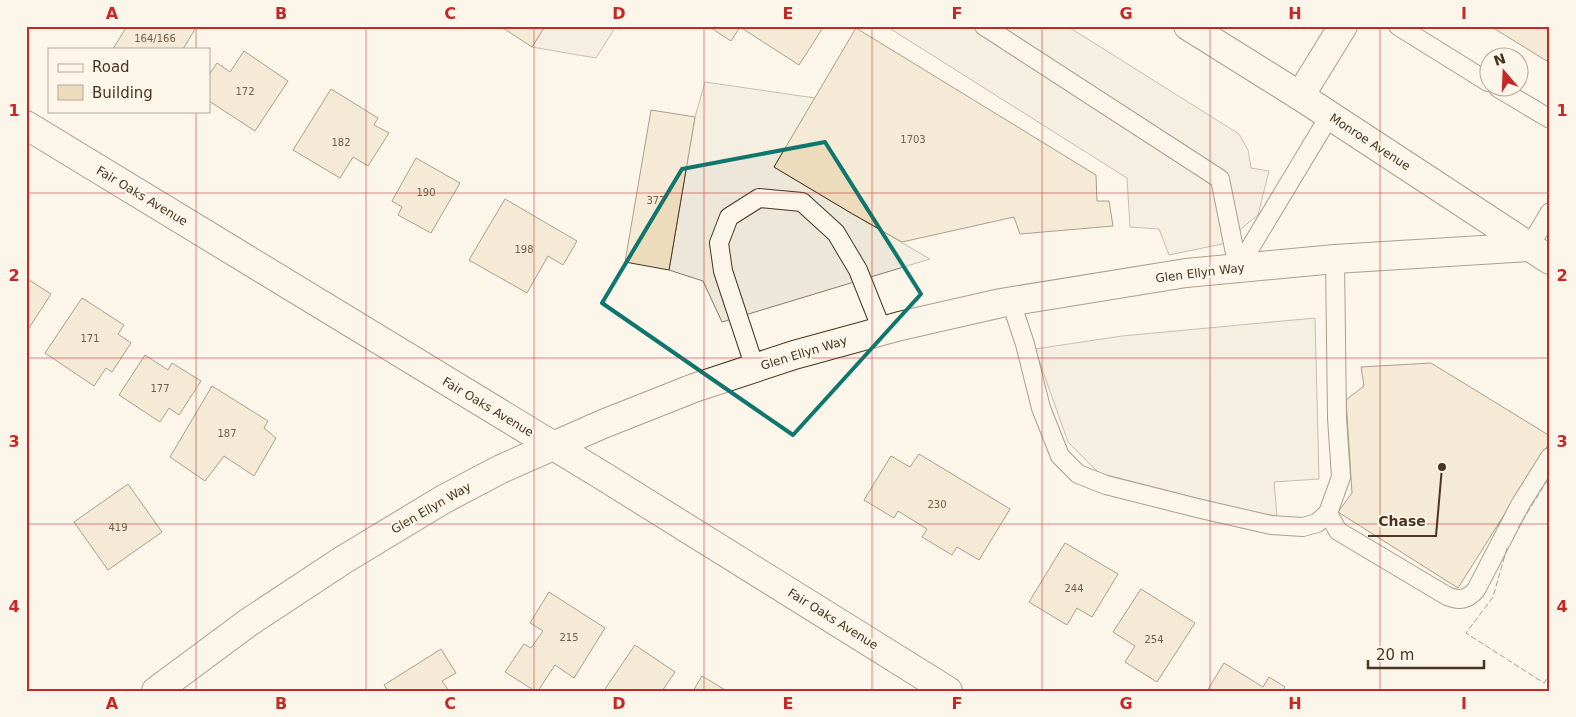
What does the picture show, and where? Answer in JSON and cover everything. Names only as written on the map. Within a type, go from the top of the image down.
[{"type":"street","name":"Monroe Avenue","points":[[1188,26],[1300,96],[1540,254]]},
{"type":"street","points":[[1300,96],[1343,26]]},
{"type":"street","name":"Fair Oaks Avenue","points":[[26,125],[552,446],[948,691]]},
{"type":"street","name":"Glen Ellyn Way","points":[[156,691],[249,622],[343,560],[444,499],[501,469],[603,424],[694,388],[755,368],[882,330],[1011,302],[1186,273],[1335,259],[1540,254]]},
{"type":"lane","points":[[984,26],[1220,179],[1238,268]]},
{"type":"lane","points":[[1398,26],[1478,76]]},
{"type":"lane","points":[[1515,98],[1550,119]]},
{"type":"lane","points":[[1238,268],[1330,116]]},
{"type":"lane","points":[[755,368],[723,271],[719,243],[729,217],[759,198],[802,202],[836,234],[858,270],[882,330]]},
{"type":"lane","points":[[1540,254],[1550,212]]},
{"type":"lane","points":[[1011,302],[1041,408],[1060,456],[1078,474],[1106,485],[1188,506],[1271,524],[1303,527],[1317,523],[1328,513],[1341,477],[1337,418],[1335,259]]},
{"type":"lane","points":[[1328,513],[1338,531],[1447,596],[1457,600],[1469,597],[1476,590],[1520,505],[1550,457]]},
{"type":"highlighted area","points":[[825,142],[921,294],[793,435],[602,303],[682,169]]},
{"type":"shaded area","points":[[545,26],[616,26],[596,58],[532,47]]},
{"type":"shaded area","points":[[886,26],[1067,26],[1239,134],[1248,150],[1251,168],[1269,171],[1258,215],[1222,244],[1169,255],[1159,229],[1130,227],[1127,178]]},
{"type":"shaded area","points":[[705,82],[815,98],[774,167],[930,259],[722,322],[703,281],[669,270],[695,117]]},
{"type":"shaded area","points":[[1315,318],[1319,479],[1274,482],[1277,516],[1251,512],[1099,473],[1068,442],[1035,349],[1122,336]]},
{"type":"building","points":[[127,26],[197,26],[184,48],[114,48]]},
{"type":"building","points":[[504,26],[545,26],[532,47],[503,28]]},
{"type":"building","points":[[708,26],[824,26],[799,65],[740,27],[731,41]]},
{"type":"building","points":[[1490,26],[1550,26],[1550,63]]},
{"type":"building","points":[[856,28],[1096,175],[1097,201],[1109,201],[1113,226],[1020,234],[1014,217],[902,242],[774,167]]},
{"type":"building","points":[[244,51],[288,81],[255,131],[210,102],[210,74],[217,63],[230,72]]},
{"type":"building","points":[[331,89],[378,118],[374,125],[389,133],[368,166],[353,157],[340,178],[293,150]]},
{"type":"building","points":[[651,110],[695,117],[669,270],[625,262]]},
{"type":"building","points":[[416,158],[460,183],[431,233],[398,215],[402,207],[392,201]]},
{"type":"building","points":[[505,199],[577,241],[563,265],[548,256],[527,293],[469,260]]},
{"type":"building","points":[[26,278],[51,294],[29,328],[26,326]]},
{"type":"building","points":[[82,298],[124,325],[118,334],[131,343],[112,372],[106,368],[94,386],[45,353]]},
{"type":"building","points":[[145,355],[168,370],[172,363],[201,381],[179,415],[169,408],[160,422],[119,395]]},
{"type":"building","points":[[1431,363],[1550,436],[1550,442],[1458,588],[1338,512],[1352,493],[1346,400],[1364,386],[1361,367]]},
{"type":"building","points":[[212,386],[268,421],[264,428],[276,438],[254,476],[224,456],[205,481],[170,457]]},
{"type":"building","points":[[919,454],[1010,509],[979,560],[957,547],[952,555],[922,537],[927,529],[898,511],[894,518],[864,500],[891,456],[910,467]]},
{"type":"building","points":[[128,484],[162,532],[108,570],[74,522]]},
{"type":"building","points":[[1065,543],[1118,574],[1092,617],[1077,608],[1067,625],[1029,602]]},
{"type":"building","points":[[1141,589],[1195,623],[1157,682],[1125,662],[1135,646],[1113,632]]},
{"type":"building","points":[[549,592],[605,628],[574,678],[555,665],[538,691],[535,691],[505,672],[524,644],[531,648],[543,631],[530,623]]},
{"type":"building","points":[[635,645],[675,672],[662,691],[607,691],[605,689]]},
{"type":"building","points":[[441,649],[456,673],[442,681],[449,691],[388,691],[384,685]]},
{"type":"building","points":[[1224,663],[1263,687],[1269,677],[1285,687],[1283,691],[1207,691]]},
{"type":"building","points":[[702,676],[727,691],[693,691]]},
{"type":"fence","points":[[1518,528],[1550,476]]},
{"type":"fence","points":[[1507,548],[1493,597],[1466,633],[1544,683],[1550,674]]},
{"type":"place","name":"Chase","points":[[1442,467]]}]
